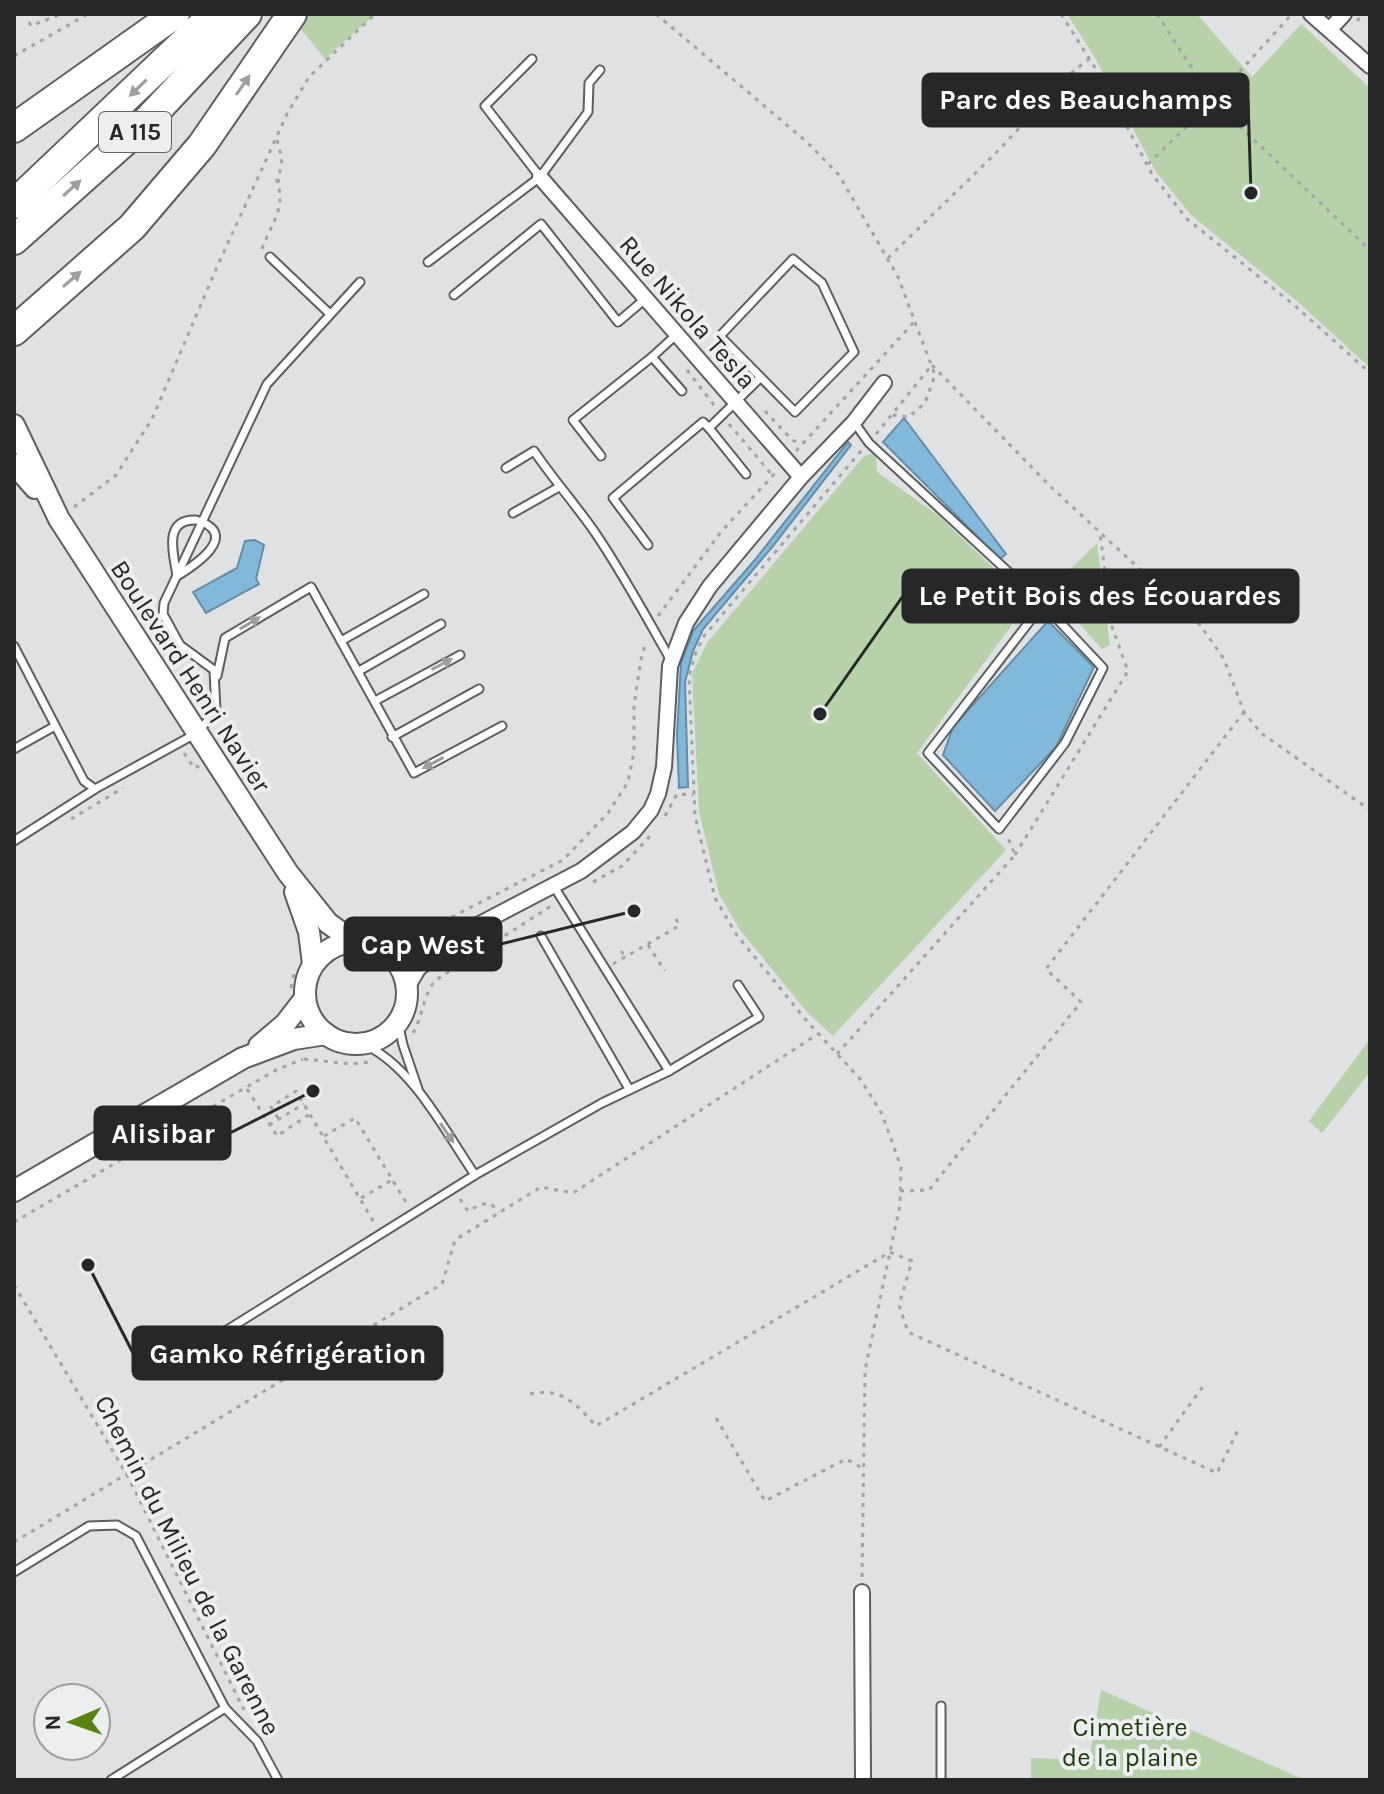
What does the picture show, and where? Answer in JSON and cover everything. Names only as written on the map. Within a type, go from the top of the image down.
[{"type":"highway","points":[[14,128],[175,14]]},
{"type":"highway","name":"A 115","points":[[14,204],[214,14]]},
{"type":"highway","name":"A 115","points":[[14,240],[143,125],[247,14]]},
{"type":"highway","points":[[14,331],[132,227],[202,145],[292,14]]},
{"type":"main road","name":"Boulevard Henri Navier","points":[[14,425],[55,513]]},
{"type":"main road","name":"Boulevard Henri Navier","points":[[14,464],[55,513],[288,873],[328,923],[356,935]]},
{"type":"main road","name":"Boulevard Henri Navier","points":[[288,873],[309,932],[306,962]]},
{"type":"main road","points":[[14,1191],[243,1058],[285,1024],[297,996],[306,980],[306,962],[356,935],[375,945],[387,944],[404,973],[407,988],[404,1011],[398,1022],[383,1037],[363,1044],[343,1043],[326,1034],[297,996]]},
{"type":"main road","points":[[243,1058],[294,1039],[326,1034]]},
{"type":"street","points":[[1311,14],[1370,66]]},
{"type":"street","points":[[1330,29],[1344,14]]},
{"type":"street","name":"Rue Nikola Tesla","points":[[540,177],[801,477]]},
{"type":"street","points":[[387,944],[406,950],[451,939],[581,871],[633,832],[651,810],[664,767],[672,661],[686,623],[710,586],[801,477],[854,422],[884,383]]},
{"type":"street","points":[[407,988],[418,969],[451,939]]},
{"type":"street","points":[[862,1592],[863,1780]]},
{"type":"lane","points":[[532,59],[485,106],[540,177]]},
{"type":"lane","points":[[428,262],[540,177],[588,112],[589,83],[600,70]]},
{"type":"lane","points":[[454,295],[541,224],[618,322],[645,299]]},
{"type":"lane","points":[[270,257],[330,314]]},
{"type":"lane","points":[[793,259],[822,283],[854,352],[795,412],[760,378],[720,336],[793,259]]},
{"type":"lane","points":[[216,679],[214,670],[206,662],[180,645],[163,614],[164,603],[267,384],[360,282]]},
{"type":"lane","points":[[601,456],[573,420],[676,335]]},
{"type":"lane","points":[[652,357],[682,391]]},
{"type":"lane","points":[[709,428],[760,378]]},
{"type":"lane","points":[[648,545],[613,498],[703,422],[746,474]]},
{"type":"lane","points":[[854,422],[869,443],[1043,604],[1103,668],[1065,743],[999,829],[928,753],[1043,604]]},
{"type":"lane","points":[[506,468],[534,451],[599,539],[672,661]]},
{"type":"lane","points":[[513,513],[559,487]]},
{"type":"lane","points":[[184,521],[203,522],[212,530],[214,537],[210,553],[177,576],[173,532],[184,521]]},
{"type":"lane","points":[[14,841],[95,789],[197,733],[216,711],[216,679],[225,638],[311,587],[414,773],[502,726]]},
{"type":"lane","points":[[341,641],[424,594]]},
{"type":"lane","points":[[359,671],[441,624]]},
{"type":"lane","points":[[14,646],[84,781],[95,789]]},
{"type":"lane","points":[[375,701],[460,655]]},
{"type":"lane","points":[[392,737],[479,689]]},
{"type":"lane","points":[[14,749],[55,726]]},
{"type":"lane","points":[[553,885],[669,1071]]},
{"type":"lane","points":[[541,936],[629,1089]]},
{"type":"lane","points":[[163,1370],[475,1175],[629,1089],[669,1071],[759,1017],[738,985]]},
{"type":"lane","points":[[398,1022],[419,1091]]},
{"type":"lane","points":[[363,1044],[385,1057],[419,1091],[475,1175]]},
{"type":"lane","points":[[14,1572],[89,1526],[117,1525],[136,1536],[225,1708],[257,1741],[278,1780]]},
{"type":"lane","points":[[941,1706],[941,1780]]},
{"type":"lane","points":[[111,1780],[225,1708]]},
{"type":"path","points":[[29,22],[31,26],[61,14]]},
{"type":"path","points":[[14,56],[88,14]]},
{"type":"path","points":[[55,513],[116,475],[152,419],[287,114],[309,77],[375,14]]},
{"type":"path","points":[[656,14],[808,143],[839,175],[888,258],[935,375],[925,403],[909,417],[892,415]]},
{"type":"path","points":[[1061,14],[1147,164],[1187,219],[1293,304],[1370,373]]},
{"type":"path","points":[[1157,14],[1213,101],[1370,250]]},
{"type":"path","points":[[1147,164],[1213,101],[1292,14]]},
{"type":"path","points":[[888,258],[993,156],[1070,74],[1089,59]]},
{"type":"path","points":[[276,138],[282,159],[278,183]]},
{"type":"path","points":[[270,257],[262,249],[281,202],[274,174]]},
{"type":"path","points":[[421,930],[563,860],[608,813],[628,782],[634,752],[634,705],[642,653],[660,609],[721,532],[915,321]]},
{"type":"path","points":[[862,1592],[865,1370],[890,1252],[901,1167],[882,1114],[861,1080],[798,1011],[736,934],[715,898],[695,816],[689,676],[704,636],[932,365]]},
{"type":"path","points":[[932,365],[1052,488],[1200,625],[1224,659],[1244,712],[1261,733],[1370,810]]},
{"type":"path","points":[[14,399],[14,408]]},
{"type":"path","points":[[837,1054],[1015,855],[1128,671],[1112,627],[1100,533]]},
{"type":"path","points":[[900,1191],[929,1190],[1081,1002],[1046,969],[1244,712]]},
{"type":"path","points":[[173,758],[183,752],[194,768],[212,757]]},
{"type":"path","points":[[61,826],[128,785]]},
{"type":"path","points":[[403,1045],[417,1026],[428,989],[436,980],[562,899],[622,866],[645,844],[668,813],[677,794],[694,795]]},
{"type":"path","points":[[1003,824],[1015,855]]},
{"type":"path","points":[[606,968],[679,926],[676,918]]},
{"type":"path","points":[[356,935],[375,931],[387,944]]},
{"type":"path","points":[[648,945],[665,971]]},
{"type":"path","points":[[621,951],[626,958]]},
{"type":"path","points":[[297,996],[306,962]]},
{"type":"path","points":[[14,1542],[442,1284],[455,1240],[499,1212],[541,1187],[573,1193],[819,1034]]},
{"type":"path","points":[[294,1039],[304,1059]]},
{"type":"path","points":[[14,1222],[276,1070],[304,1059],[350,1064],[385,1057]]},
{"type":"path","points":[[246,1088],[277,1136],[310,1114]]},
{"type":"path","points":[[278,1118],[271,1107],[296,1091],[381,1234]]},
{"type":"path","points":[[269,1125],[304,1104]]},
{"type":"path","points":[[324,1136],[355,1118],[413,1214]]},
{"type":"path","points":[[361,1198],[392,1180]]},
{"type":"path","points":[[454,1189],[468,1211],[482,1204],[491,1204],[499,1212]]},
{"type":"path","points":[[530,1394],[543,1391],[574,1401],[596,1426],[890,1252]]},
{"type":"path","points":[[890,1252],[912,1261],[899,1305],[908,1332],[1217,1473],[1238,1430]]},
{"type":"path","name":"Chemin du Milieu de la Garenne","points":[[14,1285],[127,1475],[244,1711]]},
{"type":"path","points":[[1159,1447],[1204,1385]]},
{"type":"path","points":[[716,1418],[765,1501],[846,1459],[864,1469]]},
{"type":"green space","points":[[302,14],[375,14],[325,59],[296,23]]},
{"type":"green space","points":[[1067,14],[1197,14],[1252,77],[1301,24],[1370,88],[1370,368],[1298,302],[1191,215],[1156,172],[1094,56]]},
{"type":"green space","points":[[876,452],[877,472],[939,516],[1029,602],[917,753],[1006,850],[833,1036],[807,1012],[740,930],[719,894],[699,812],[692,674],[707,643],[864,456]]},
{"type":"green space","points":[[1097,543],[1110,645],[1102,649],[1049,590]]},
{"type":"green space","points":[[1370,1039],[1370,1072],[1322,1133],[1309,1121]]},
{"type":"green space","name":"Cimetière de la plaine","points":[[1101,1690],[1305,1780],[1031,1780],[1031,1758],[1089,1760]]},
{"type":"water","points":[[904,418],[1006,554],[1000,559],[883,442]]},
{"type":"water","points":[[848,442],[851,445],[773,546],[703,629],[685,682],[688,787],[679,788],[677,735],[681,663],[693,631],[754,561]]},
{"type":"water","points":[[255,540],[264,545],[256,579],[259,584],[206,613],[193,592],[237,568],[245,541]]},
{"type":"water","points":[[1048,621],[1094,667],[1056,747],[995,811],[943,755],[953,727]]},
{"type":"place","name":"Parc des Beauchamps","points":[[1251,193]]},
{"type":"place","name":"Le Petit Bois des Écouardes","points":[[820,714]]},
{"type":"place","name":"Cap West","points":[[634,911]]},
{"type":"place","name":"Alisibar","points":[[313,1091]]},
{"type":"place","name":"Gamko Réfrigération","points":[[88,1265]]}]
